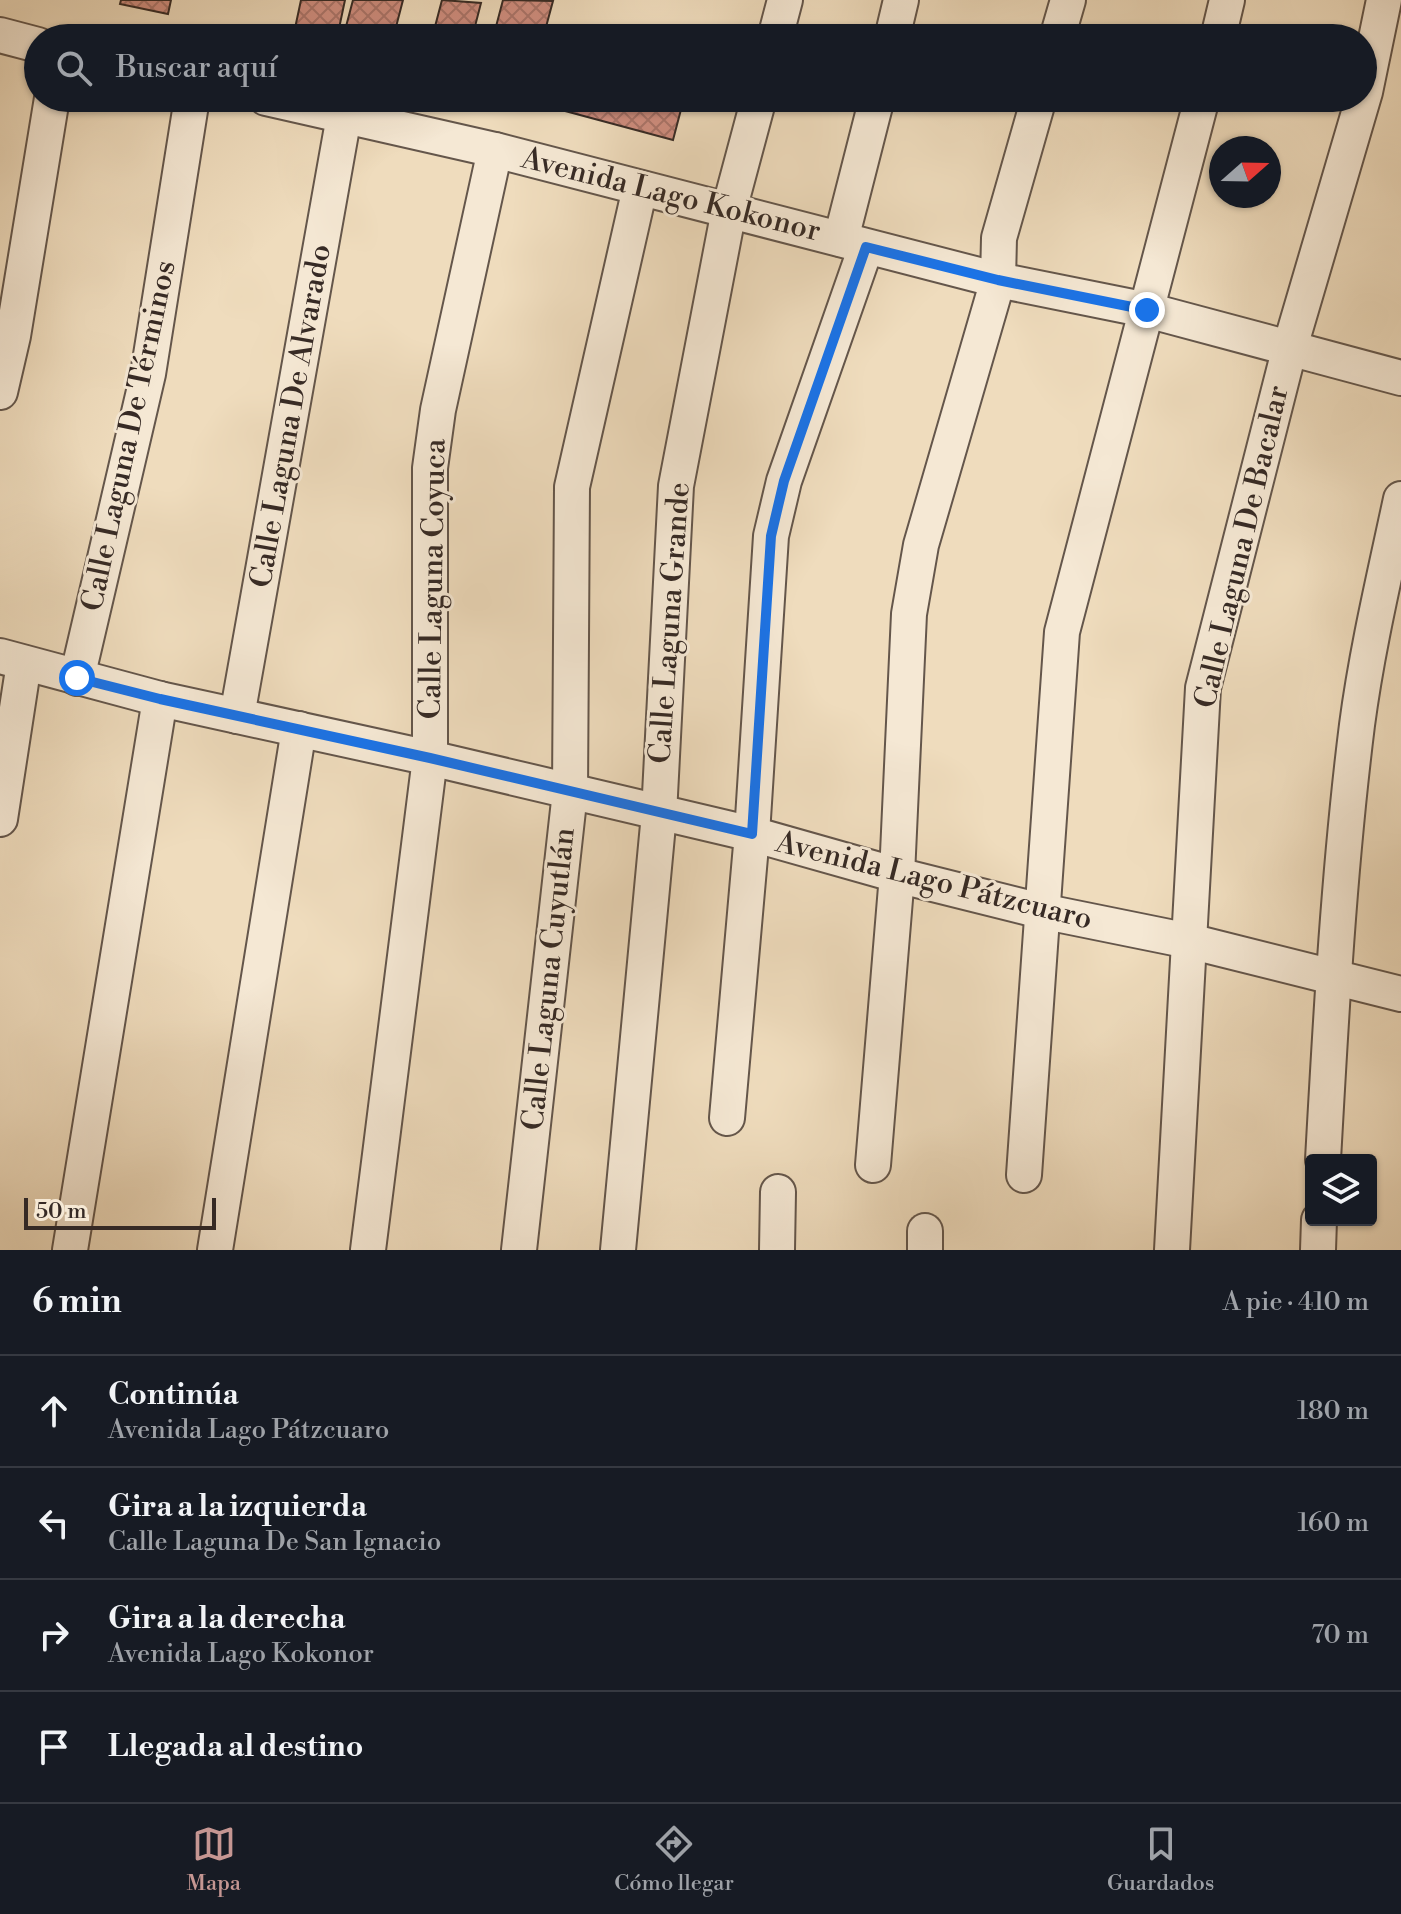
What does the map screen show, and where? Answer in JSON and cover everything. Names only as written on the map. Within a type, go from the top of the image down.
[{"type":"street","points":[[779,24],[785,0]]},
{"type":"street","points":[[895,24],[901,0]]},
{"type":"street","points":[[1061,24],[1068,0]]},
{"type":"street","points":[[1221,24],[1227,0]]},
{"type":"street","name":"Calle Laguna De Bacalar","points":[[1377,34],[1384,0]]},
{"type":"street","points":[[0,35],[24,41]]},
{"type":"street","points":[[0,392],[13,336],[50,112]]},
{"type":"street","name":"Calle Laguna De Términos","points":[[77,678],[148,374],[190,112]]},
{"type":"street","name":"Avenida Lago Kokonor","points":[[327,112],[495,150],[998,280],[1147,310],[1401,378]]},
{"type":"street","name":"Calle Laguna Grande","points":[[618,1250],[659,814],[676,486],[729,210],[755,112]]},
{"type":"street","points":[[727,1118],[752,834],[771,536],[784,481],[854,243],[875,112]]},
{"type":"street","points":[[873,1165],[897,875],[909,614],[921,545],[998,280],[999,238],[1035,112]]},
{"type":"street","points":[[1024,1175],[1062,632],[1198,112]]},
{"type":"street","name":"Calle Laguna De Bacalar","points":[[1172,1250],[1203,688],[1290,347],[1359,112]]},
{"type":"street","name":"Calle Laguna De Alvarado","points":[[237,716],[344,116]]},
{"type":"street","name":"Calle Laguna Coyuca","points":[[368,1250],[430,758],[430,468],[438,410],[495,150]]},
{"type":"street","name":"Calle Laguna Cuyutlán","points":[[519,1250],[570,792],[572,487],[640,188]]},
{"type":"street","points":[[1323,1154],[1333,977],[1357,726],[1367,660],[1401,499]]},
{"type":"street","points":[[0,819],[12,660]]},
{"type":"street","name":"Avenida Lago Pátzcuaro","points":[[12,660],[160,699],[430,758],[752,834],[1041,911],[1189,941],[1401,994]]},
{"type":"street","points":[[70,1250],[160,699]]},
{"type":"street","points":[[215,1250],[299,729]]},
{"type":"street","points":[[777,1250],[778,1192]]},
{"type":"street","points":[[1318,1250],[1319,1226]]},
{"type":"building","points":[[121,0],[171,0],[168,14],[120,4]]},
{"type":"building","points":[[301,0],[345,0],[340,24],[296,24]]},
{"type":"building","points":[[353,0],[403,0],[397,24],[347,24]]},
{"type":"building","points":[[442,0],[481,3],[476,24],[436,24]]},
{"type":"building","points":[[503,0],[553,1],[547,24],[497,24]]},
{"type":"building","points":[[569,112],[680,112],[673,140]]},
{"type":"route","points":[[77,678],[752,834],[771,536],[784,481],[866,247],[998,280],[1147,310]]}]
